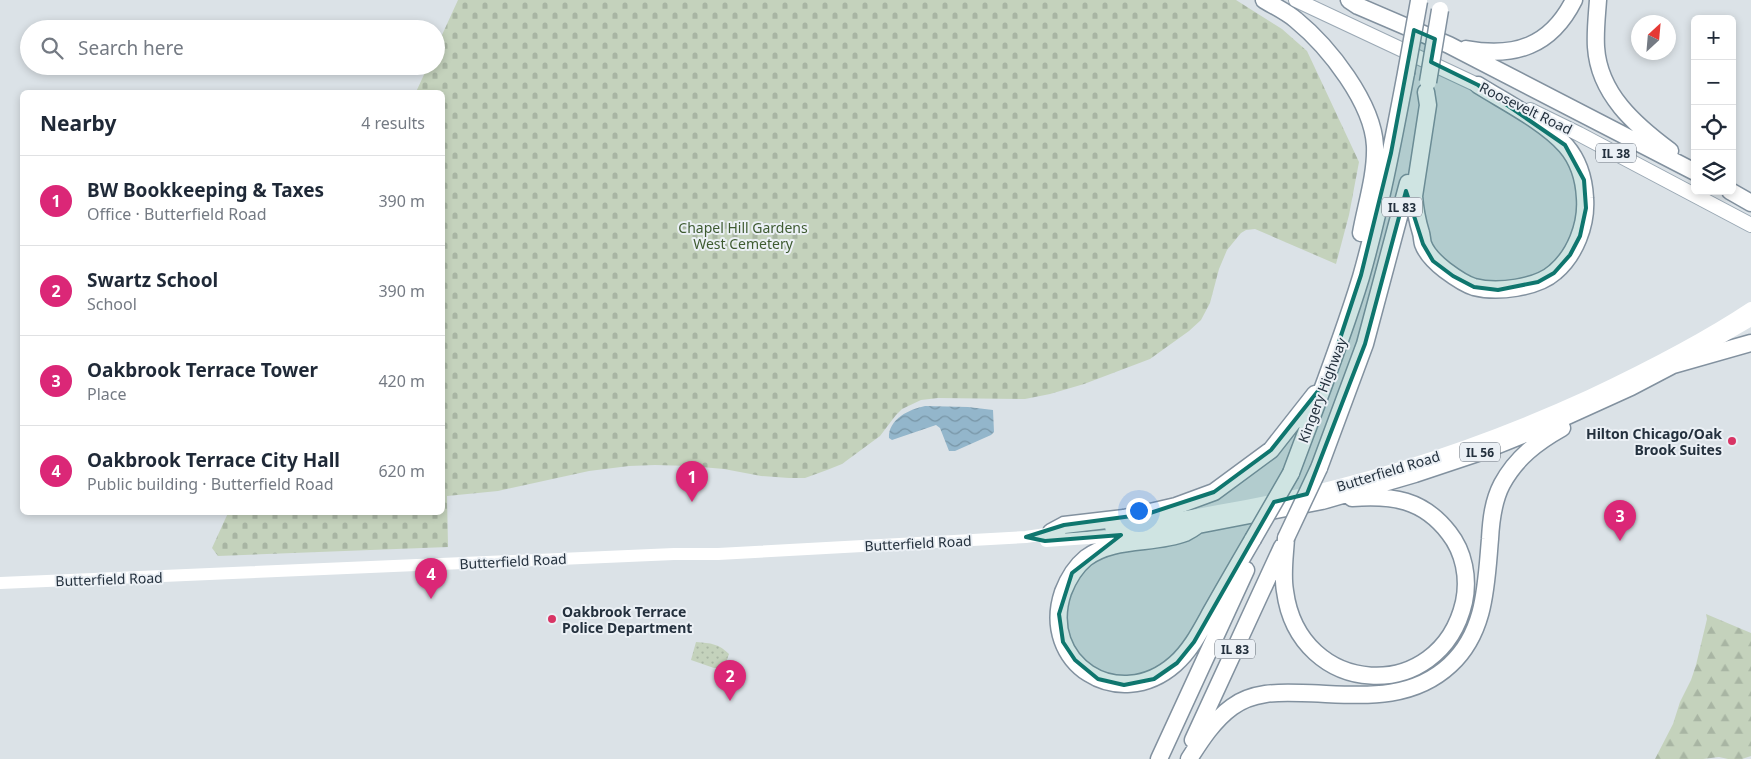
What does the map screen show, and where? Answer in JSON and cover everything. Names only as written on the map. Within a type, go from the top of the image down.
[{"type":"highway","points":[[1264,0],[1295,19],[1317,39],[1349,82],[1362,103],[1370,122],[1375,147],[1372,176],[1360,238],[1361,275]]},
{"type":"highway","name":"Kingery Highway","points":[[1257,539],[1291,473],[1341,340],[1361,275],[1391,152],[1419,0]]},
{"type":"highway","points":[[1449,45],[1484,52],[1508,52],[1528,47],[1556,27],[1570,9],[1574,0]]},
{"type":"highway","points":[[1598,0],[1596,47],[1602,73],[1612,96],[1630,118],[1691,170]]},
{"type":"highway","name":"Roosevelt Road","points":[[1350,2],[1449,45],[1691,170]]},
{"type":"highway","name":"Kingery Highway","points":[[1184,759],[1319,468],[1365,344],[1404,202],[1441,5]]},
{"type":"highway","points":[[1427,87],[1428,105],[1414,196],[1423,244],[1433,261],[1453,276],[1474,287],[1498,290],[1515,288],[1538,282],[1554,273],[1570,255],[1580,236],[1586,208],[1584,180],[1573,156],[1559,139],[1478,85]]},
{"type":"highway","points":[[1736,185],[1751,191]]},
{"type":"highway","points":[[1736,194],[1751,203]]},
{"type":"highway","points":[[1674,365],[1751,343]]},
{"type":"highway","name":"Butterfield Road","points":[[1198,525],[1322,501],[1415,474],[1478,453],[1546,426],[1674,365]]},
{"type":"highway","points":[[1051,532],[1064,525],[1132,516],[1176,506],[1214,492],[1271,450],[1326,381]]},
{"type":"highway","points":[[1189,759],[1202,739],[1223,714],[1234,705],[1246,700],[1264,694],[1281,692],[1377,695],[1399,692],[1419,685],[1449,666],[1459,656],[1478,624],[1487,581],[1492,511],[1502,485],[1514,466],[1532,447],[1631,387]]},
{"type":"highway","points":[[1286,538],[1284,580],[1288,608],[1299,634],[1318,656],[1329,664],[1348,672],[1367,676],[1394,674],[1415,667],[1445,642],[1456,624],[1466,593],[1462,557],[1451,536],[1432,515],[1413,503],[1402,500],[1363,497],[1322,501]]},
{"type":"highway","points":[[1198,525],[1184,533],[1101,550],[1086,558],[1072,573],[1060,600],[1060,628],[1068,651],[1085,672],[1110,683],[1124,685],[1140,683],[1165,672],[1177,663],[1194,642],[1257,539]]},
{"type":"highway","name":"IL 83","points":[[1159,759],[1257,539]]},
{"type":"main road","name":"Roosevelt Road","points":[[1296,0],[1579,134],[1751,226]]},
{"type":"main road","name":"Butterfield Road","points":[[0,583],[674,554],[718,554],[1026,537],[1051,532],[1127,526],[1178,519],[1268,503],[1378,476],[1482,440],[1545,416],[1646,368],[1696,342],[1751,308]]},
{"type":"main road","name":"Butterfield Road","points":[[1674,365],[1751,320]]},
{"type":"main road","name":"Butterfield Road","points":[[1026,537],[1046,541],[1130,534],[1198,525]]},
{"type":"highlighted area","points":[[1414,30],[1435,39],[1431,62],[1478,85],[1565,145],[1584,180],[1586,208],[1580,236],[1570,255],[1554,273],[1538,282],[1498,290],[1474,287],[1453,276],[1433,261],[1423,244],[1406,191],[1365,344],[1307,494],[1274,502],[1194,642],[1177,663],[1154,679],[1124,685],[1098,679],[1075,660],[1063,642],[1059,614],[1072,573],[1121,535],[1045,541],[1026,537],[1064,525],[1147,514],[1214,492],[1271,450],[1326,381],[1361,275],[1391,153]]},
{"type":"green space","name":"Chapel Hill Gardens West Cemetery","points":[[458,0],[1236,0],[1282,29],[1307,51],[1359,162],[1349,215],[1336,264],[1255,229],[1246,230],[1241,233],[1227,250],[1219,269],[1210,303],[1201,320],[1150,359],[1084,384],[1025,399],[938,398],[921,400],[902,409],[880,436],[842,464],[805,478],[761,476],[724,469],[690,466],[629,466],[589,471],[498,491],[447,496],[448,547],[218,556],[212,548],[227,515],[445,515],[445,90],[417,90],[424,75],[445,75],[445,28]]},
{"type":"green space","points":[[1706,614],[1751,633],[1751,756],[1742,759],[1719,757],[1655,759],[1673,724],[1680,702],[1691,680],[1707,619]]},
{"type":"green space","points":[[696,642],[714,645],[722,648],[729,654],[724,668],[714,668],[691,660]]},
{"type":"water","points":[[925,406],[968,407],[993,410],[994,432],[955,451],[949,451],[940,428],[936,425],[892,440],[889,438],[892,425],[896,420],[907,412]]},
{"type":"place","name":"Hilton Chicago/Oak Brook Suites","points":[[1732,441]]},
{"type":"place","name":"BW Bookkeeping & Taxes","points":[[692,502]]},
{"type":"place","name":"Oakbrook Terrace Tower","points":[[1620,541]]},
{"type":"place","name":"Oakbrook Terrace City Hall","points":[[431,599]]},
{"type":"place","name":"Oakbrook Terrace Police Department","points":[[552,619]]},
{"type":"place","name":"Swartz School","points":[[730,701]]}]
